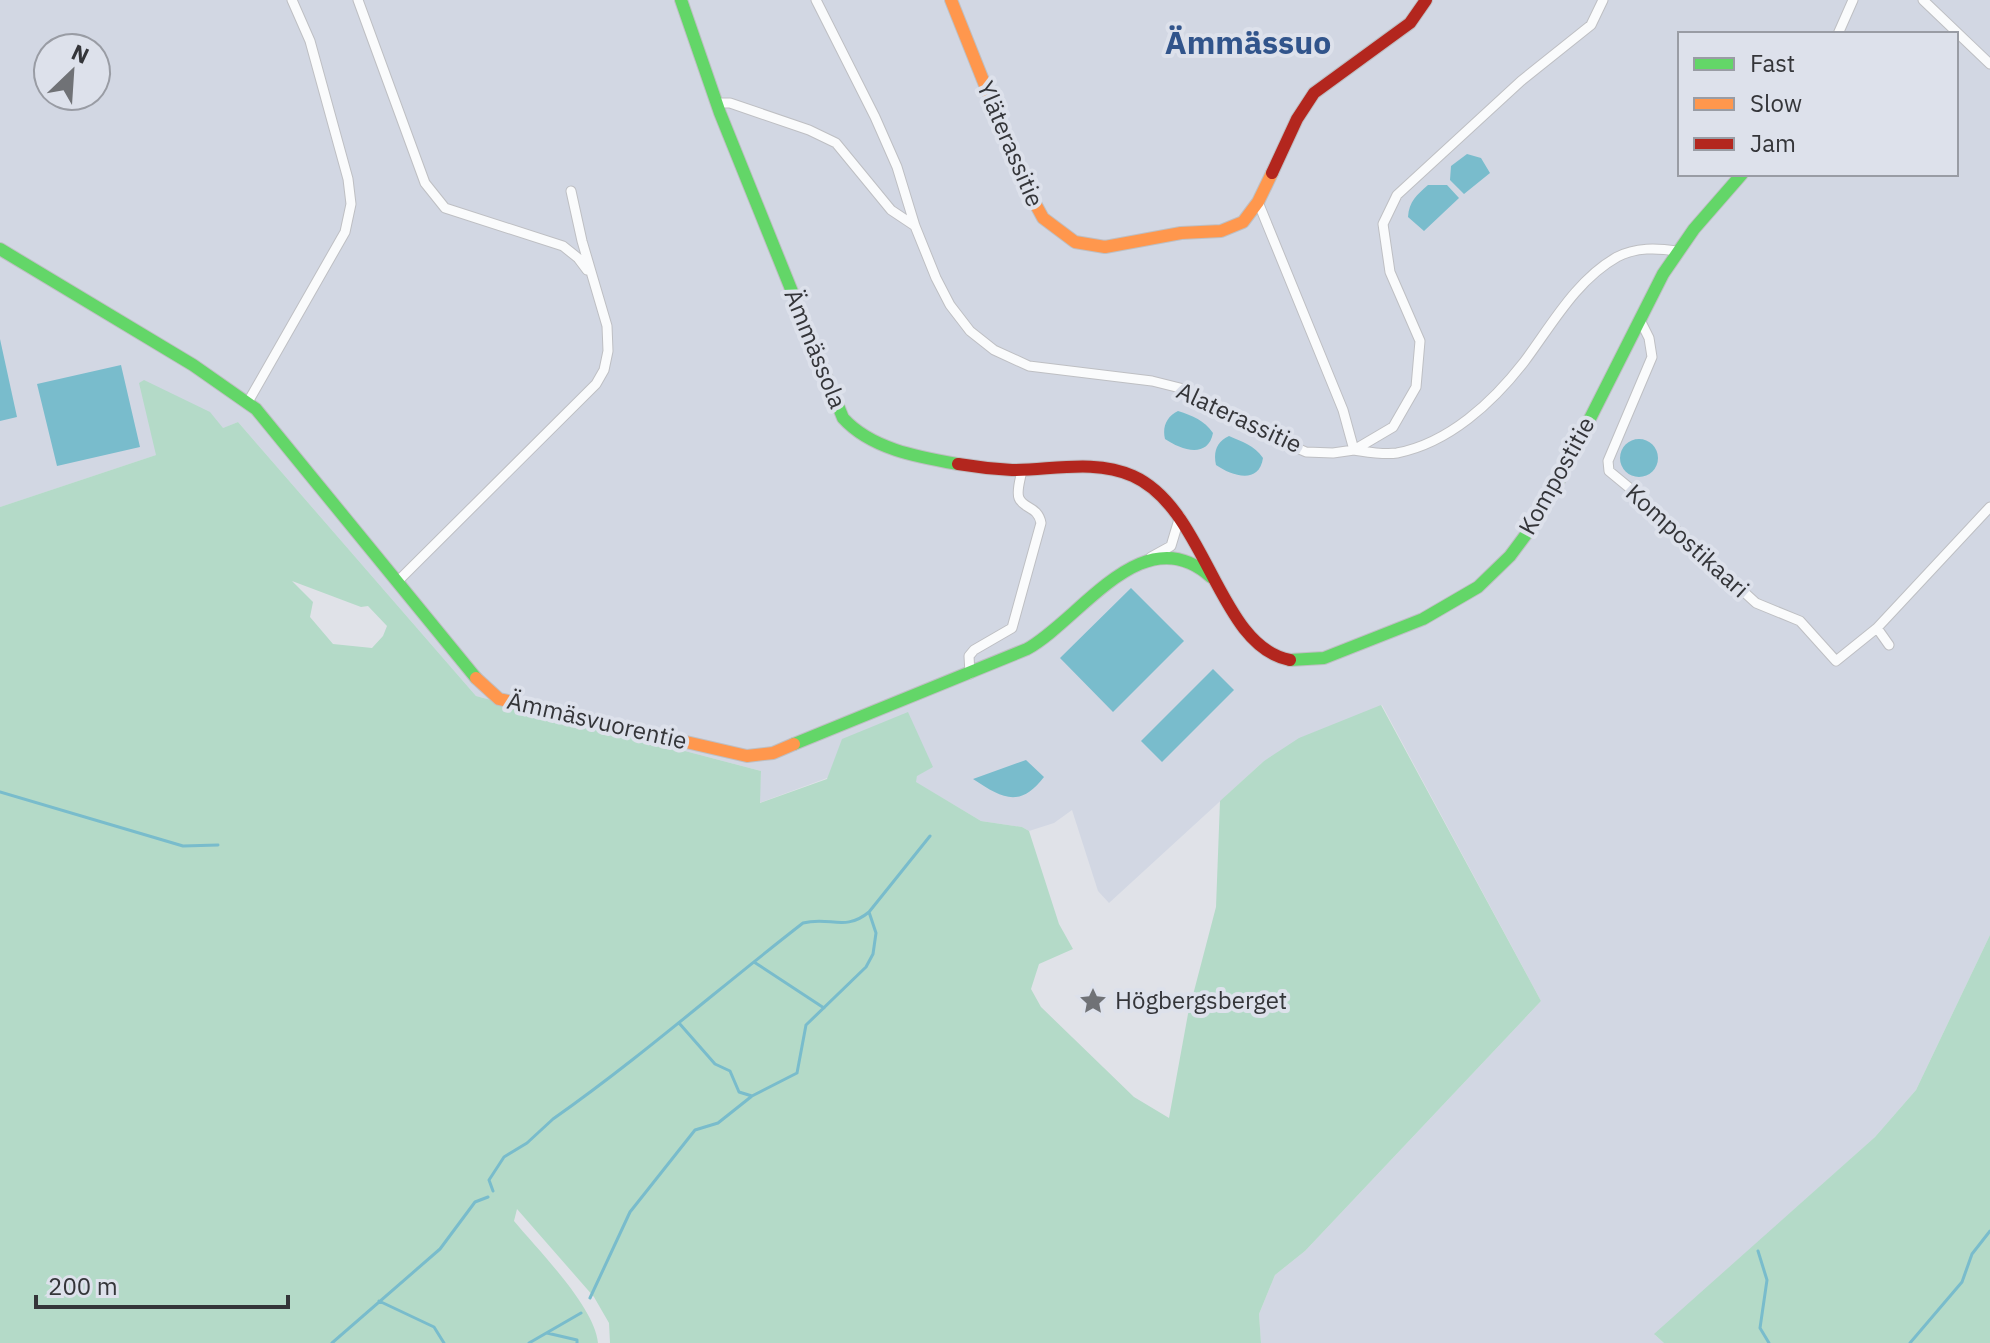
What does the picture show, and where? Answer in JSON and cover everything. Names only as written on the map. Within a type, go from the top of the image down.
[{"type":"street","points":[[248,402],[345,232],[351,204],[348,179],[325,91],[310,41],[292,0]]},
{"type":"street","points":[[358,0],[425,183],[438,201],[456,214],[563,246],[578,258],[593,280]]},
{"type":"street","name":"Ämmässola","points":[[681,0],[717,103],[843,418],[854,433],[911,453],[984,468],[1022,470],[1088,466],[1122,471],[1151,485],[1166,498],[1180,516],[1217,583]]},
{"type":"street","name":"Alaterassitie","points":[[816,0],[897,167],[915,226],[936,278],[950,305],[970,331],[994,350],[1029,366],[1152,381],[1180,388],[1251,428],[1306,452],[1333,453],[1354,450],[1393,427],[1416,387],[1420,341],[1390,272],[1383,224],[1397,195],[1521,81],[1591,25],[1603,0]]},
{"type":"street","name":"Yläterassitie","points":[[951,0],[1024,183],[1043,218],[1075,242],[1105,247],[1181,233],[1221,231],[1243,222],[1258,202],[1297,119],[1314,93],[1410,23],[1426,0]]},
{"type":"street","points":[[1839,32],[1853,0]]},
{"type":"street","points":[[1923,0],[1956,32]]},
{"type":"street","points":[[1958,33],[1990,64]]},
{"type":"street","points":[[717,103],[730,103],[809,130],[836,143],[891,210],[915,226]]},
{"type":"street","name":"Kompostitie","points":[[1217,583],[1249,636],[1268,653],[1305,661],[1324,658],[1438,612],[1477,588],[1506,563],[1549,500],[1677,251],[1711,206],[1740,176]]},
{"type":"street","points":[[397,582],[596,384],[604,370],[608,351],[607,326],[571,191]]},
{"type":"street","points":[[1258,202],[1343,410],[1354,450],[1395,453],[1422,445],[1449,431],[1472,416],[1501,389],[1568,301],[1617,257],[1640,249],[1677,251]]},
{"type":"street","name":"Ämmäsvuorentie","points":[[0,249],[193,365],[256,409],[484,688],[499,699],[747,756],[773,753],[1027,649],[1053,633],[1125,570],[1151,557]]},
{"type":"street","name":"Kompostikaari","points":[[1640,320],[1649,338],[1652,357],[1608,461],[1609,471],[1756,603],[1800,621],[1836,661],[1877,628],[1990,507]]},
{"type":"street","points":[[970,674],[969,656],[974,650],[1012,628],[1041,523],[1037,512],[1018,496],[1022,470]]},
{"type":"street","points":[[1151,557],[1171,546],[1180,516]]},
{"type":"street","points":[[1151,557],[1192,563],[1204,569],[1217,583]]},
{"type":"street","points":[[1877,628],[1889,645]]},
{"type":"shaded area","points":[[0,0],[1990,0],[1990,935],[1916,1090],[1875,1137],[1655,1335],[1664,1343],[1261,1343],[1259,1314],[1275,1275],[1305,1251],[1541,1001],[1382,705],[1264,761],[1109,903],[1098,891],[1072,810],[1054,823],[1029,831],[1022,827],[981,821],[915,782],[917,776],[827,778],[759,803],[761,771],[476,696],[238,422],[171,450],[0,507]]},
{"type":"green space","points":[[144,380],[210,412],[223,428],[238,422],[476,696],[761,771],[760,803],[827,779],[842,739],[908,712],[933,767],[917,776],[916,782],[981,821],[1022,827],[1029,831],[1059,924],[1073,949],[1039,964],[1031,989],[1041,1007],[1134,1097],[1169,1118],[1188,1014],[1216,907],[1220,801],[1264,761],[1299,738],[1381,705],[1541,1001],[1305,1251],[1275,1275],[1259,1314],[1261,1343],[610,1343],[609,1323],[594,1297],[517,1209],[514,1221],[576,1296],[595,1329],[598,1343],[0,1343],[0,507],[156,455],[139,383]],"holes":[[[292,581],[361,607],[368,606],[387,626],[383,636],[372,648],[333,644],[310,617],[313,602]]]},
{"type":"green space","points":[[1990,935],[1990,1343],[1664,1343],[1654,1334],[1875,1137],[1916,1090]]},
{"type":"water","points":[[1467,154],[1481,158],[1490,173],[1464,194],[1450,180],[1451,166]]},
{"type":"water","points":[[1428,185],[1447,185],[1459,198],[1424,231],[1408,217],[1412,202]]},
{"type":"water","points":[[0,339],[17,417],[0,421]]},
{"type":"water","points":[[121,365],[140,447],[57,466],[37,384]]},
{"type":"water","points":[[1178,411],[1198,419],[1210,429],[1213,433],[1206,446],[1186,449],[1165,439],[1166,422]]},
{"type":"water","points":[[1229,436],[1252,447],[1263,458],[1256,472],[1237,475],[1216,465],[1217,448]]},
{"type":"water","points":[[1639,439],[1652,445],[1658,458],[1652,471],[1639,477],[1626,471],[1620,458],[1626,445]]},
{"type":"water","points":[[1131,588],[1184,641],[1113,712],[1060,658]]},
{"type":"water","points":[[1213,669],[1234,690],[1162,762],[1141,741]]},
{"type":"water","points":[[1026,760],[1044,777],[1019,797],[1002,795],[973,779]]},
{"type":"waterway","points":[[0,792],[183,846],[218,845]]},
{"type":"waterway","points":[[493,1191],[489,1180],[504,1157],[527,1143],[553,1119],[803,923],[852,921],[869,912],[930,836]]},
{"type":"waterway","points":[[590,1298],[630,1212],[695,1130],[718,1123],[752,1096],[797,1073],[806,1025],[866,967],[873,954],[876,933],[869,912]]},
{"type":"waterway","points":[[754,962],[824,1008]]},
{"type":"waterway","points":[[679,1023],[715,1064],[730,1071],[739,1092],[752,1096]]},
{"type":"waterway","points":[[332,1343],[440,1249],[475,1202],[488,1197]]},
{"type":"waterway","points":[[1910,1343],[1962,1282],[1972,1254],[1990,1231]]},
{"type":"waterway","points":[[1758,1251],[1767,1280],[1760,1328],[1769,1343]]},
{"type":"waterway","points":[[379,1301],[434,1327],[444,1343]]},
{"type":"waterway","points":[[529,1343],[581,1313]]},
{"type":"waterway","points":[[547,1333],[577,1340],[577,1343]]},
{"type":"traffic: fast","points":[[681,0],[720,113],[843,418],[854,429],[881,444],[911,455],[958,464]]},
{"type":"traffic: fast","points":[[1290,660],[1324,658],[1423,619],[1478,587],[1510,556],[1536,521],[1558,482],[1663,274],[1694,229],[1740,176]]},
{"type":"traffic: fast","points":[[0,249],[193,365],[256,409],[476,678]]},
{"type":"traffic: fast","points":[[794,744],[1027,649],[1114,579],[1137,565],[1161,558],[1186,561],[1211,577]]},
{"type":"traffic: slow","points":[[951,0],[1024,183],[1043,218],[1075,242],[1105,247],[1181,233],[1221,231],[1243,222],[1258,202],[1272,173]]},
{"type":"traffic: slow","points":[[476,678],[499,699],[747,756],[773,753],[794,744]]},
{"type":"traffic: jam","points":[[1272,173],[1297,119],[1314,93],[1410,23],[1426,0]]},
{"type":"traffic: jam","points":[[958,464],[1012,470],[1104,468],[1133,476],[1158,493],[1179,517],[1228,605],[1246,630],[1266,650],[1290,660]]},
{"type":"place","name":"Högbergsberget","points":[[1093,1001]]},
{"type":"district","name":"Ämmässuo","points":[[1248,43]]}]
